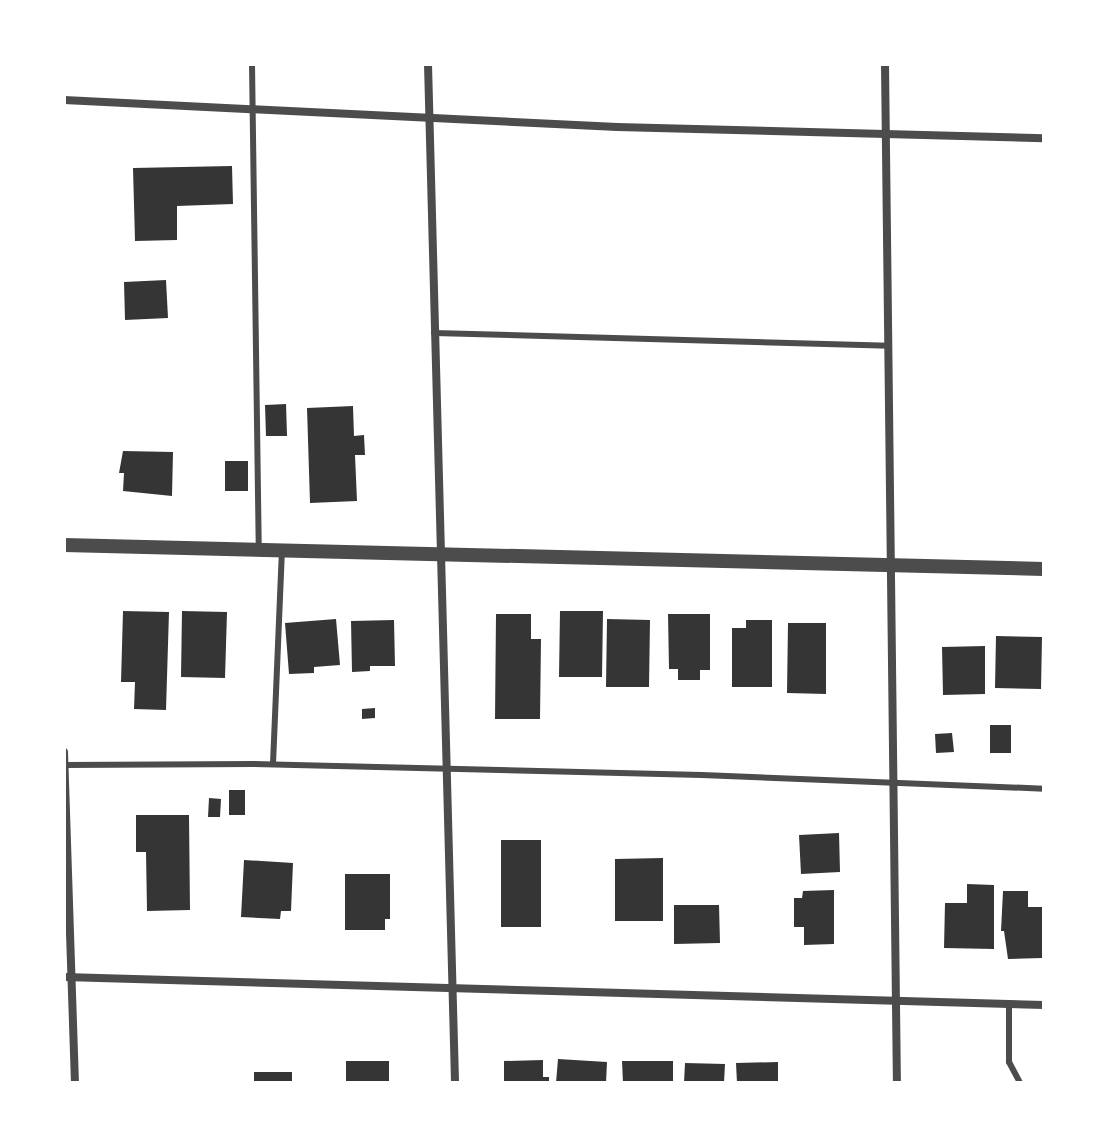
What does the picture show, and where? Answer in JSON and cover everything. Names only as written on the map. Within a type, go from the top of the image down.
[{"type":"street","points":[[428,64],[455,1083]]},
{"type":"street","points":[[885,64],[897,1083]]},
{"type":"street","points":[[64,100],[428,117],[1044,138]]},
{"type":"street","points":[[64,545],[1044,569]]},
{"type":"street","points":[[64,752],[67,977],[75,1083]]},
{"type":"street","points":[[67,977],[1044,1005]]},
{"type":"lane","points":[[252,64],[259,551]]},
{"type":"lane","points":[[434,333],[889,346]]},
{"type":"lane","points":[[273,764],[283,552]]},
{"type":"lane","points":[[64,765],[273,764],[445,768],[1044,789]]},
{"type":"lane","points":[[1009,1003],[1009,1062],[1020,1083]]},
{"type":"building","points":[[232,166],[233,204],[177,206],[177,240],[135,241],[133,168]]},
{"type":"building","points":[[166,280],[168,318],[125,320],[124,282]]},
{"type":"building","points":[[286,404],[287,436],[266,436],[265,405]]},
{"type":"building","points":[[353,406],[354,436],[364,435],[365,455],[355,455],[357,501],[310,503],[307,408]]},
{"type":"building","points":[[123,451],[173,452],[172,496],[123,491],[124,473],[119,473]]},
{"type":"building","points":[[225,461],[248,461],[248,491],[225,491]]},
{"type":"building","points":[[123,611],[169,612],[166,710],[134,709],[135,682],[121,682]]},
{"type":"building","points":[[182,611],[227,612],[225,678],[181,677]]},
{"type":"building","points":[[560,611],[603,611],[602,677],[559,677]]},
{"type":"building","points":[[496,614],[531,614],[531,639],[541,639],[540,719],[495,719]]},
{"type":"building","points":[[668,614],[710,614],[710,670],[700,670],[700,680],[678,680],[678,669],[669,669]]},
{"type":"building","points":[[336,619],[340,665],[314,667],[314,673],[289,674],[285,623]]},
{"type":"building","points":[[607,619],[650,620],[649,687],[606,687]]},
{"type":"building","points":[[394,620],[395,666],[370,666],[370,671],[352,672],[351,621]]},
{"type":"building","points":[[746,620],[772,620],[772,687],[732,687],[732,628],[746,628]]},
{"type":"building","points":[[788,623],[826,623],[826,694],[787,693]]},
{"type":"building","points":[[996,636],[1042,637],[1041,689],[995,688]]},
{"type":"building","points":[[985,646],[985,694],[943,695],[942,647]]},
{"type":"building","points":[[375,708],[375,718],[362,719],[362,709]]},
{"type":"building","points":[[990,725],[1011,725],[1011,753],[990,753]]},
{"type":"building","points":[[952,733],[954,752],[936,753],[935,734]]},
{"type":"building","points":[[229,790],[245,790],[245,815],[229,815]]},
{"type":"building","points":[[209,798],[221,799],[220,817],[208,817]]},
{"type":"building","points":[[136,815],[189,815],[190,910],[147,911],[146,852],[136,852]]},
{"type":"building","points":[[839,833],[840,872],[801,874],[799,835]]},
{"type":"building","points":[[501,840],[541,840],[541,927],[501,927]]},
{"type":"building","points":[[663,858],[663,921],[615,921],[615,859]]},
{"type":"building","points":[[244,860],[293,863],[291,911],[281,911],[280,919],[241,917]]},
{"type":"building","points":[[345,874],[390,874],[390,919],[385,919],[385,930],[345,930]]},
{"type":"building","points":[[967,884],[994,885],[994,949],[944,948],[945,903],[967,903]]},
{"type":"building","points":[[834,890],[834,944],[804,945],[804,927],[794,927],[794,898],[802,898],[803,891]]},
{"type":"building","points":[[1003,891],[1028,891],[1028,907],[1044,907],[1042,958],[1008,959],[1004,931],[1001,931]]},
{"type":"building","points":[[674,905],[719,905],[720,943],[674,944]]},
{"type":"building","points":[[558,1059],[607,1062],[606,1083],[556,1083]]},
{"type":"building","points":[[543,1060],[543,1077],[549,1077],[549,1083],[504,1083],[504,1061]]},
{"type":"building","points":[[346,1061],[389,1061],[389,1083],[346,1083]]},
{"type":"building","points":[[622,1061],[673,1061],[673,1083],[623,1083]]},
{"type":"building","points":[[778,1062],[778,1083],[737,1083],[736,1063]]},
{"type":"building","points":[[685,1063],[725,1064],[724,1083],[684,1083]]},
{"type":"building","points":[[254,1072],[292,1072],[292,1083],[254,1083]]}]
